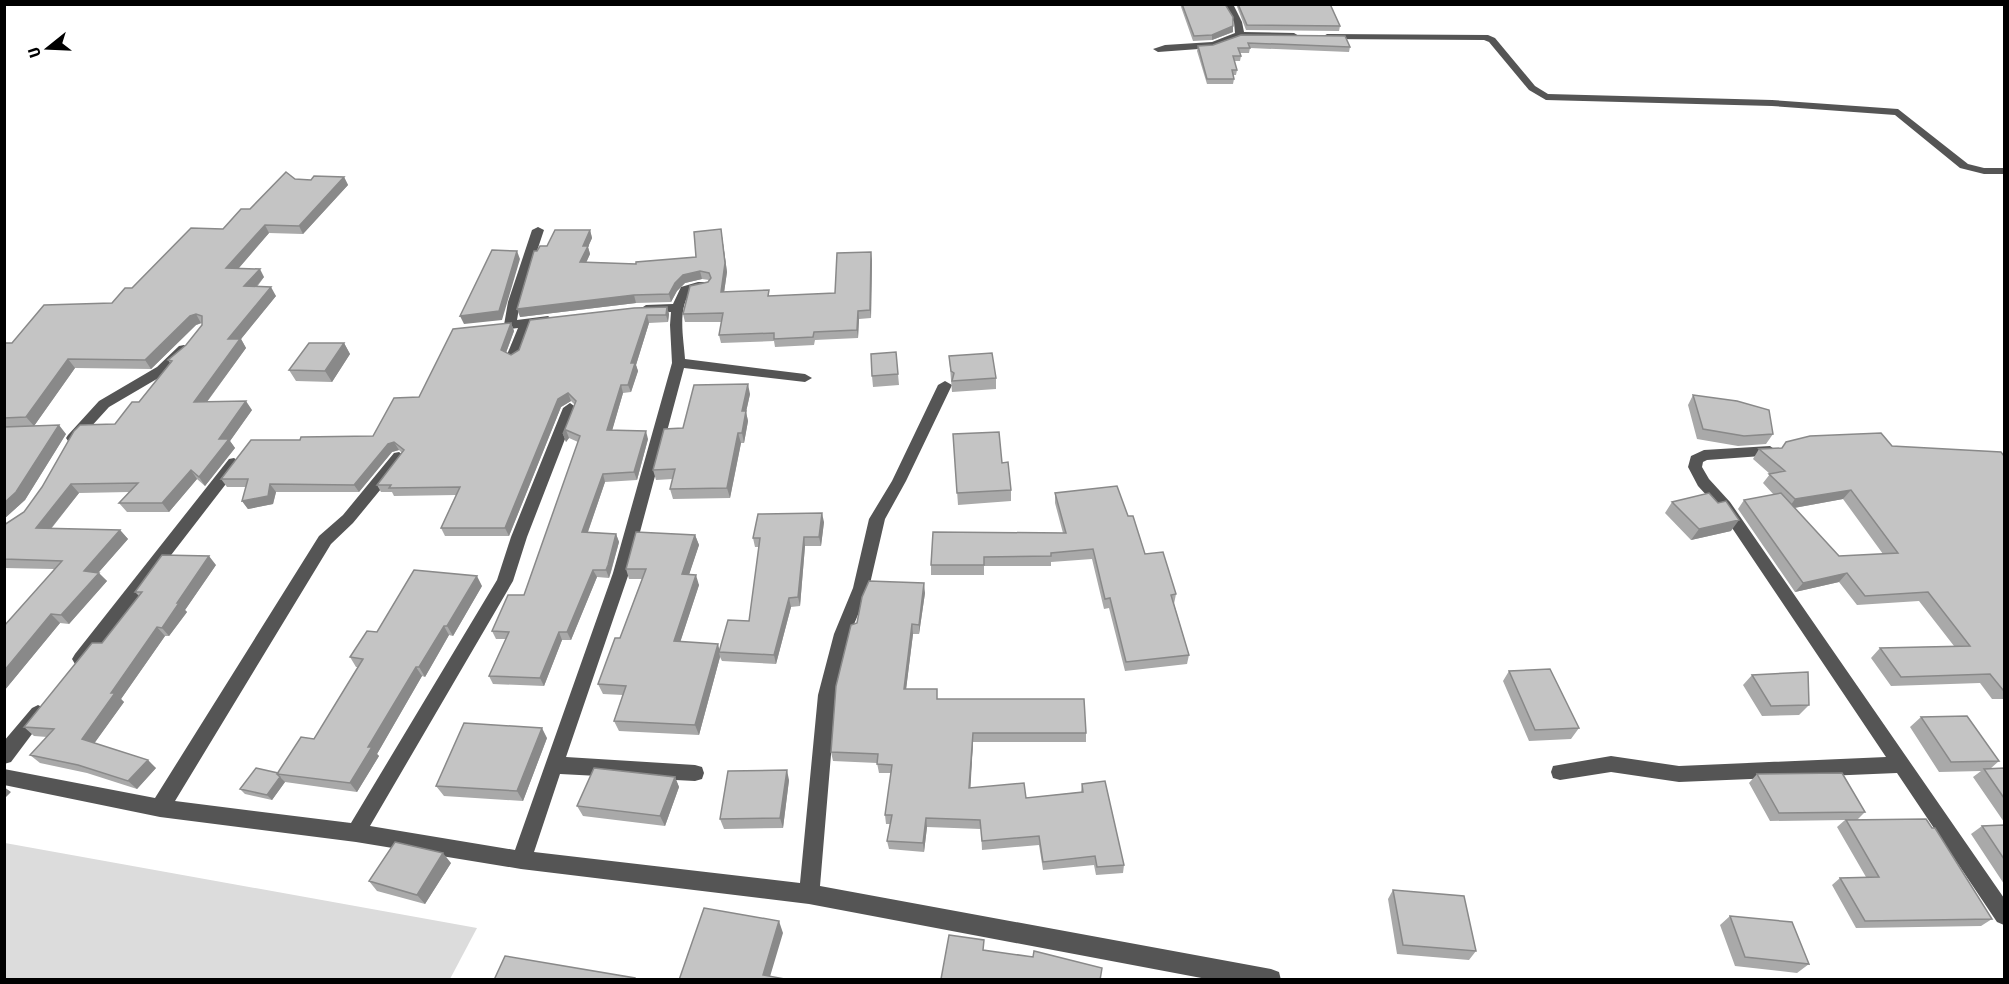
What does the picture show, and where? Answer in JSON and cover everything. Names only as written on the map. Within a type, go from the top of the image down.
[{"type":"street","points":[[1228,4],[1238,22],[1240,35]]},
{"type":"street","points":[[1158,49],[1212,45],[1227,37],[1240,35],[1485,37],[1496,45],[1532,88],[1546,97],[1772,103],[1898,112],[1964,166],[1984,171],[2002,171]]},
{"type":"street","points":[[538,230],[505,326],[566,318]]},
{"type":"street","points":[[521,860],[621,573],[679,363],[676,325],[682,291],[686,287],[705,285]]},
{"type":"street","points":[[630,310],[678,308]]},
{"type":"street","points":[[513,357],[526,323]]},
{"type":"street","points":[[64,454],[74,436],[104,405],[162,370],[196,335]]},
{"type":"street","points":[[679,363],[805,378]]},
{"type":"street","points":[[809,894],[827,695],[842,634],[861,588],[877,519],[899,481],[945,385]]},
{"type":"street","points":[[356,834],[505,581],[519,537],[570,408]]},
{"type":"street","points":[[70,673],[248,446]]},
{"type":"street","points":[[1770,451],[1704,455],[1696,460],[1695,467],[1703,482],[1725,506],[2004,915]]},
{"type":"street","points":[[160,808],[325,540],[348,519],[399,457]]},
{"type":"street","points":[[4,756],[48,701]]},
{"type":"street","points":[[1560,772],[1611,764],[1679,774],[1902,765]]},
{"type":"street","points":[[555,765],[695,773]]},
{"type":"street","points":[[4,777],[160,808],[356,834],[521,860],[809,894],[1271,980]]},
{"type":"shaded area","points":[[4,843],[477,928],[450,979],[5,979]]},
{"type":"building","points":[[1182,4],[1225,4],[1233,17],[1233,26],[1212,35],[1194,36]]},
{"type":"building","points":[[1238,4],[1330,4],[1340,26],[1247,25]]},
{"type":"building","points":[[1241,35],[1345,36],[1350,47],[1248,43],[1250,48],[1238,48],[1241,56],[1233,56],[1237,70],[1232,70],[1234,79],[1207,79],[1198,46],[1213,45]]},
{"type":"building","points":[[286,172],[295,179],[311,180],[314,176],[344,177],[299,226],[265,225],[226,268],[260,269],[244,286],[271,287],[228,339],[240,339],[194,402],[246,401],[219,439],[229,439],[199,477],[191,470],[162,503],[119,503],[138,483],[71,484],[36,528],[120,530],[84,571],[99,573],[61,615],[51,614],[4,671],[4,626],[62,561],[4,559],[4,525],[24,512],[42,487],[74,431],[80,425],[115,424],[132,402],[139,402],[172,361],[168,360],[186,345],[202,325],[202,316],[196,314],[190,316],[145,360],[68,359],[26,417],[4,418],[4,343],[12,343],[44,305],[112,303],[125,288],[132,288],[191,228],[223,229],[241,209],[250,209]]},
{"type":"building","points":[[721,229],[725,263],[721,292],[769,290],[768,296],[835,293],[837,253],[871,252],[870,310],[858,311],[857,330],[814,332],[813,337],[774,339],[774,333],[719,335],[723,313],[683,314],[690,286],[708,282],[711,278],[709,273],[700,271],[683,275],[669,294],[634,295],[517,309],[534,251],[537,251],[540,246],[547,246],[555,230],[590,230],[583,246],[588,246],[580,262],[636,264],[636,262],[696,257],[694,232]]},
{"type":"building","points":[[492,250],[517,251],[499,311],[460,316]]},
{"type":"building","points":[[667,307],[666,315],[647,315],[631,363],[635,363],[628,385],[621,385],[607,430],[646,431],[634,472],[603,474],[582,532],[616,534],[608,565],[606,570],[593,570],[567,632],[559,632],[540,678],[489,676],[509,632],[492,631],[508,595],[524,595],[580,436],[566,430],[563,434],[576,401],[568,393],[558,399],[505,528],[441,528],[460,487],[389,488],[391,485],[377,485],[404,450],[394,442],[388,444],[354,485],[270,484],[268,496],[242,501],[248,479],[221,479],[251,440],[373,436],[394,398],[419,397],[453,329],[511,323],[501,350],[511,355],[519,350],[530,320],[634,308]]},
{"type":"building","points":[[309,343],[344,343],[325,371],[289,370]]},
{"type":"building","points":[[896,352],[898,374],[872,376],[871,354]]},
{"type":"building","points":[[992,353],[996,378],[952,381],[954,373],[951,371],[949,356]]},
{"type":"building","points":[[748,384],[742,411],[746,411],[742,433],[738,433],[727,488],[670,489],[675,469],[653,470],[664,429],[683,428],[694,385]]},
{"type":"building","points":[[1693,395],[1737,401],[1769,410],[1773,434],[1744,436],[1703,429]]},
{"type":"building","points":[[59,425],[16,492],[4,503],[4,427]]},
{"type":"building","points":[[999,432],[1002,463],[1008,462],[1011,490],[957,493],[953,434]]},
{"type":"building","points":[[1881,433],[1892,446],[2001,452],[2004,456],[2004,690],[1990,674],[1901,677],[1880,648],[1970,646],[1928,592],[1865,596],[1847,573],[1803,583],[1744,500],[1781,493],[1839,556],[1898,553],[1851,490],[1795,499],[1769,474],[1785,471],[1759,449],[1782,448],[1786,442],[1810,436]]},
{"type":"building","points":[[1117,486],[1128,516],[1133,516],[1145,554],[1163,552],[1176,594],[1171,595],[1189,655],[1126,662],[1110,598],[1105,599],[1093,549],[1051,553],[1051,556],[984,557],[984,565],[931,565],[933,532],[1066,533],[1055,493]]},
{"type":"building","points":[[1709,493],[1718,503],[1726,501],[1739,520],[1699,529],[1672,502]]},
{"type":"building","points":[[822,513],[819,537],[804,537],[798,597],[789,598],[774,655],[719,652],[728,620],[749,621],[760,538],[753,538],[758,514]]},
{"type":"building","points":[[636,532],[695,535],[682,574],[696,575],[674,641],[718,644],[695,725],[614,721],[626,686],[598,684],[615,638],[620,638],[646,569],[626,569]]},
{"type":"building","points":[[162,555],[209,556],[162,628],[157,627],[111,693],[115,693],[82,739],[148,760],[128,781],[78,765],[30,755],[54,729],[24,727],[92,643],[102,643],[142,592],[135,592]]},
{"type":"building","points":[[414,570],[477,576],[447,626],[444,626],[419,667],[416,667],[368,747],[372,747],[350,783],[277,774],[301,737],[314,739],[363,659],[350,657],[367,631],[377,632]]},
{"type":"building","points":[[869,581],[924,583],[919,625],[912,624],[904,689],[937,689],[937,699],[1084,699],[1086,733],[973,733],[969,788],[1024,783],[1026,798],[1083,792],[1082,784],[1105,781],[1124,865],[1097,867],[1095,856],[1043,862],[1039,836],[982,841],[980,820],[926,818],[923,843],[887,841],[892,815],[885,815],[892,765],[877,764],[878,754],[831,752],[836,686],[851,625],[857,623],[862,597]]},
{"type":"building","points":[[1550,669],[1579,728],[1535,730],[1509,671]]},
{"type":"building","points":[[1808,672],[1809,705],[1771,706],[1752,675]]},
{"type":"building","points":[[1967,716],[1999,761],[1951,762],[1921,717]]},
{"type":"building","points":[[464,723],[542,728],[517,791],[436,786]]},
{"type":"building","points":[[256,768],[278,773],[280,777],[267,795],[240,789]]},
{"type":"building","points":[[594,768],[675,777],[660,816],[577,806]]},
{"type":"building","points":[[2004,768],[2004,798],[1984,769]]},
{"type":"building","points":[[787,770],[780,818],[720,819],[728,771]]},
{"type":"building","points":[[1842,773],[1865,812],[1779,813],[1757,774]]},
{"type":"building","points":[[1926,819],[1932,828],[1935,828],[1992,919],[1865,921],[1840,878],[1879,877],[1846,820]]},
{"type":"building","points":[[2004,825],[2004,859],[1982,826]]},
{"type":"building","points":[[395,842],[443,853],[417,895],[369,881]]},
{"type":"building","points":[[1393,890],[1464,896],[1476,951],[1403,945]]},
{"type":"building","points":[[704,908],[779,921],[763,975],[790,980],[679,980]]},
{"type":"building","points":[[1730,916],[1792,922],[1809,964],[1745,957]]},
{"type":"building","points":[[949,935],[984,940],[983,950],[1033,957],[1034,951],[1102,968],[1100,980],[941,979]]},
{"type":"building","points":[[505,956],[635,978],[635,980],[494,980]]}]
